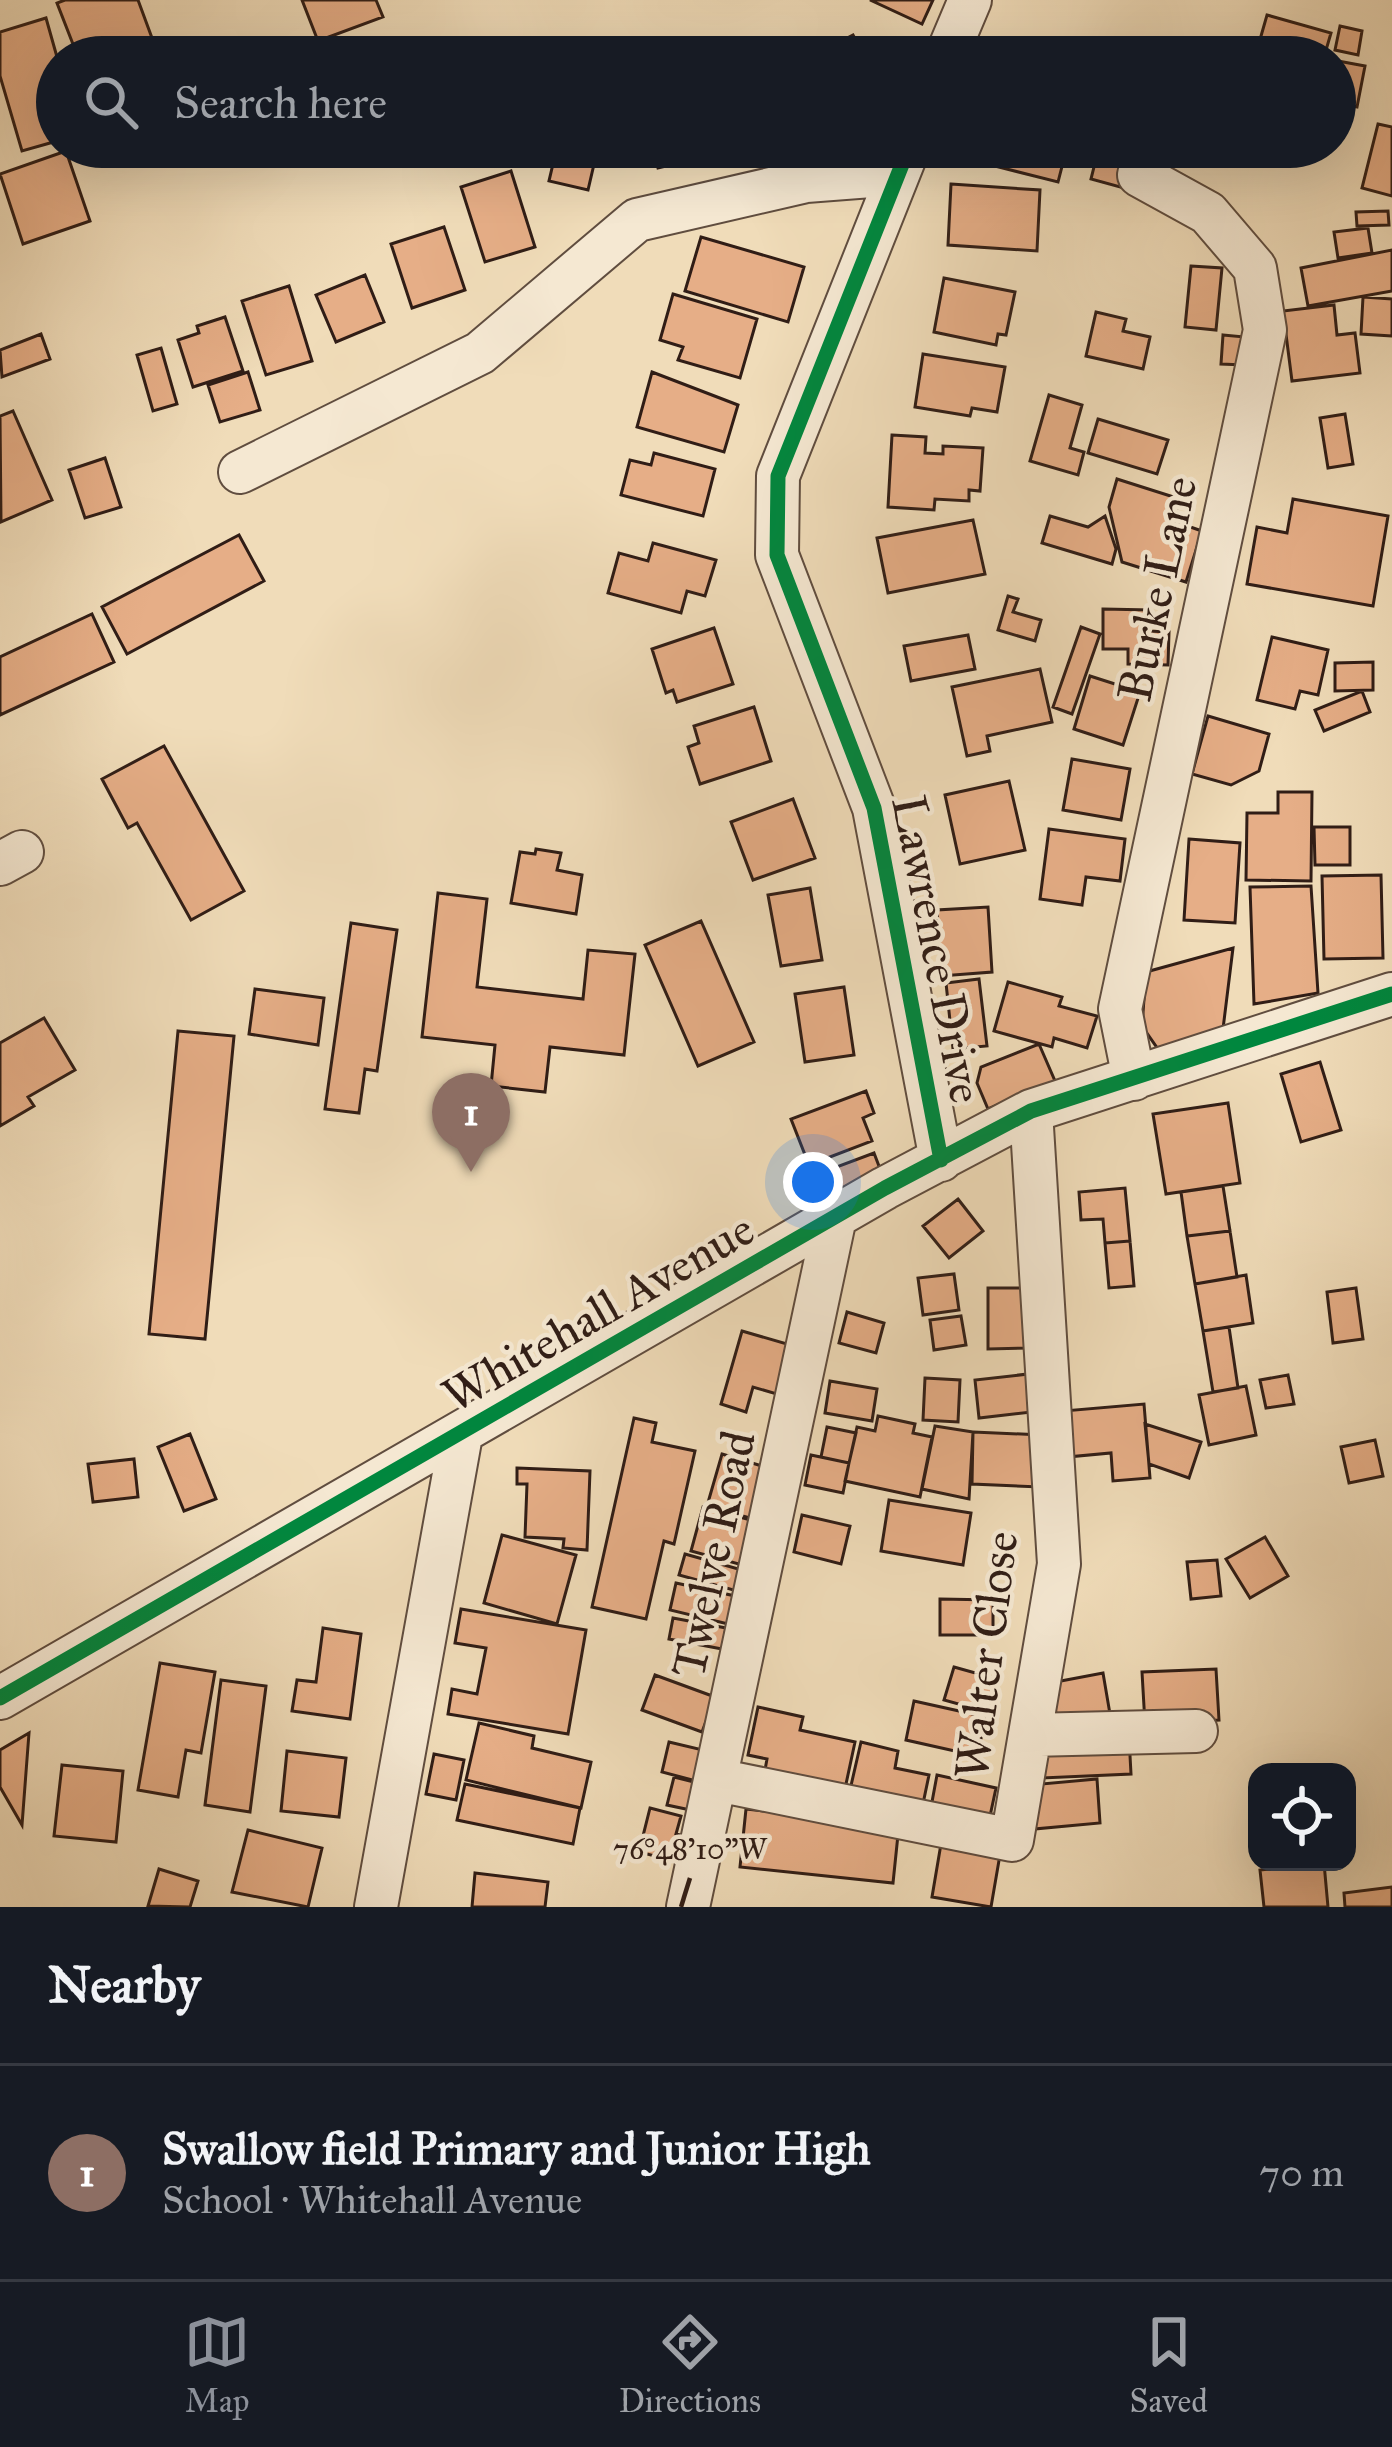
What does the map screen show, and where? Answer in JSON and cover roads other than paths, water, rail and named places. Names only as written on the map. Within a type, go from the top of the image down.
[{"type":"street","points":[[955,36],[970,0]]},
{"type":"street","points":[[241,472],[480,353],[637,220],[869,168]]},
{"type":"street","name":"Lawrence Drive","points":[[900,168],[778,476],[777,555],[874,808],[940,1160]]},
{"type":"street","name":"Burke Lane","points":[[1134,1078],[1120,1009],[1265,330],[1255,268],[1208,212],[1139,175]]},
{"type":"street","name":"Whitehall Avenue","points":[[0,1698],[1031,1111],[1392,994]]},
{"type":"street","name":"Walter Close","points":[[717,1780],[1012,1840],[1059,1564],[1031,1111]]},
{"type":"street","name":"Twelve Road","points":[[688,1907],[834,1222]]},
{"type":"street","points":[[376,1907],[461,1436]]},
{"type":"street","points":[[1030,1735],[1196,1731]]},
{"type":"place","name":"Swallow field Primary and Junior High","points":[[471,1172]]}]
